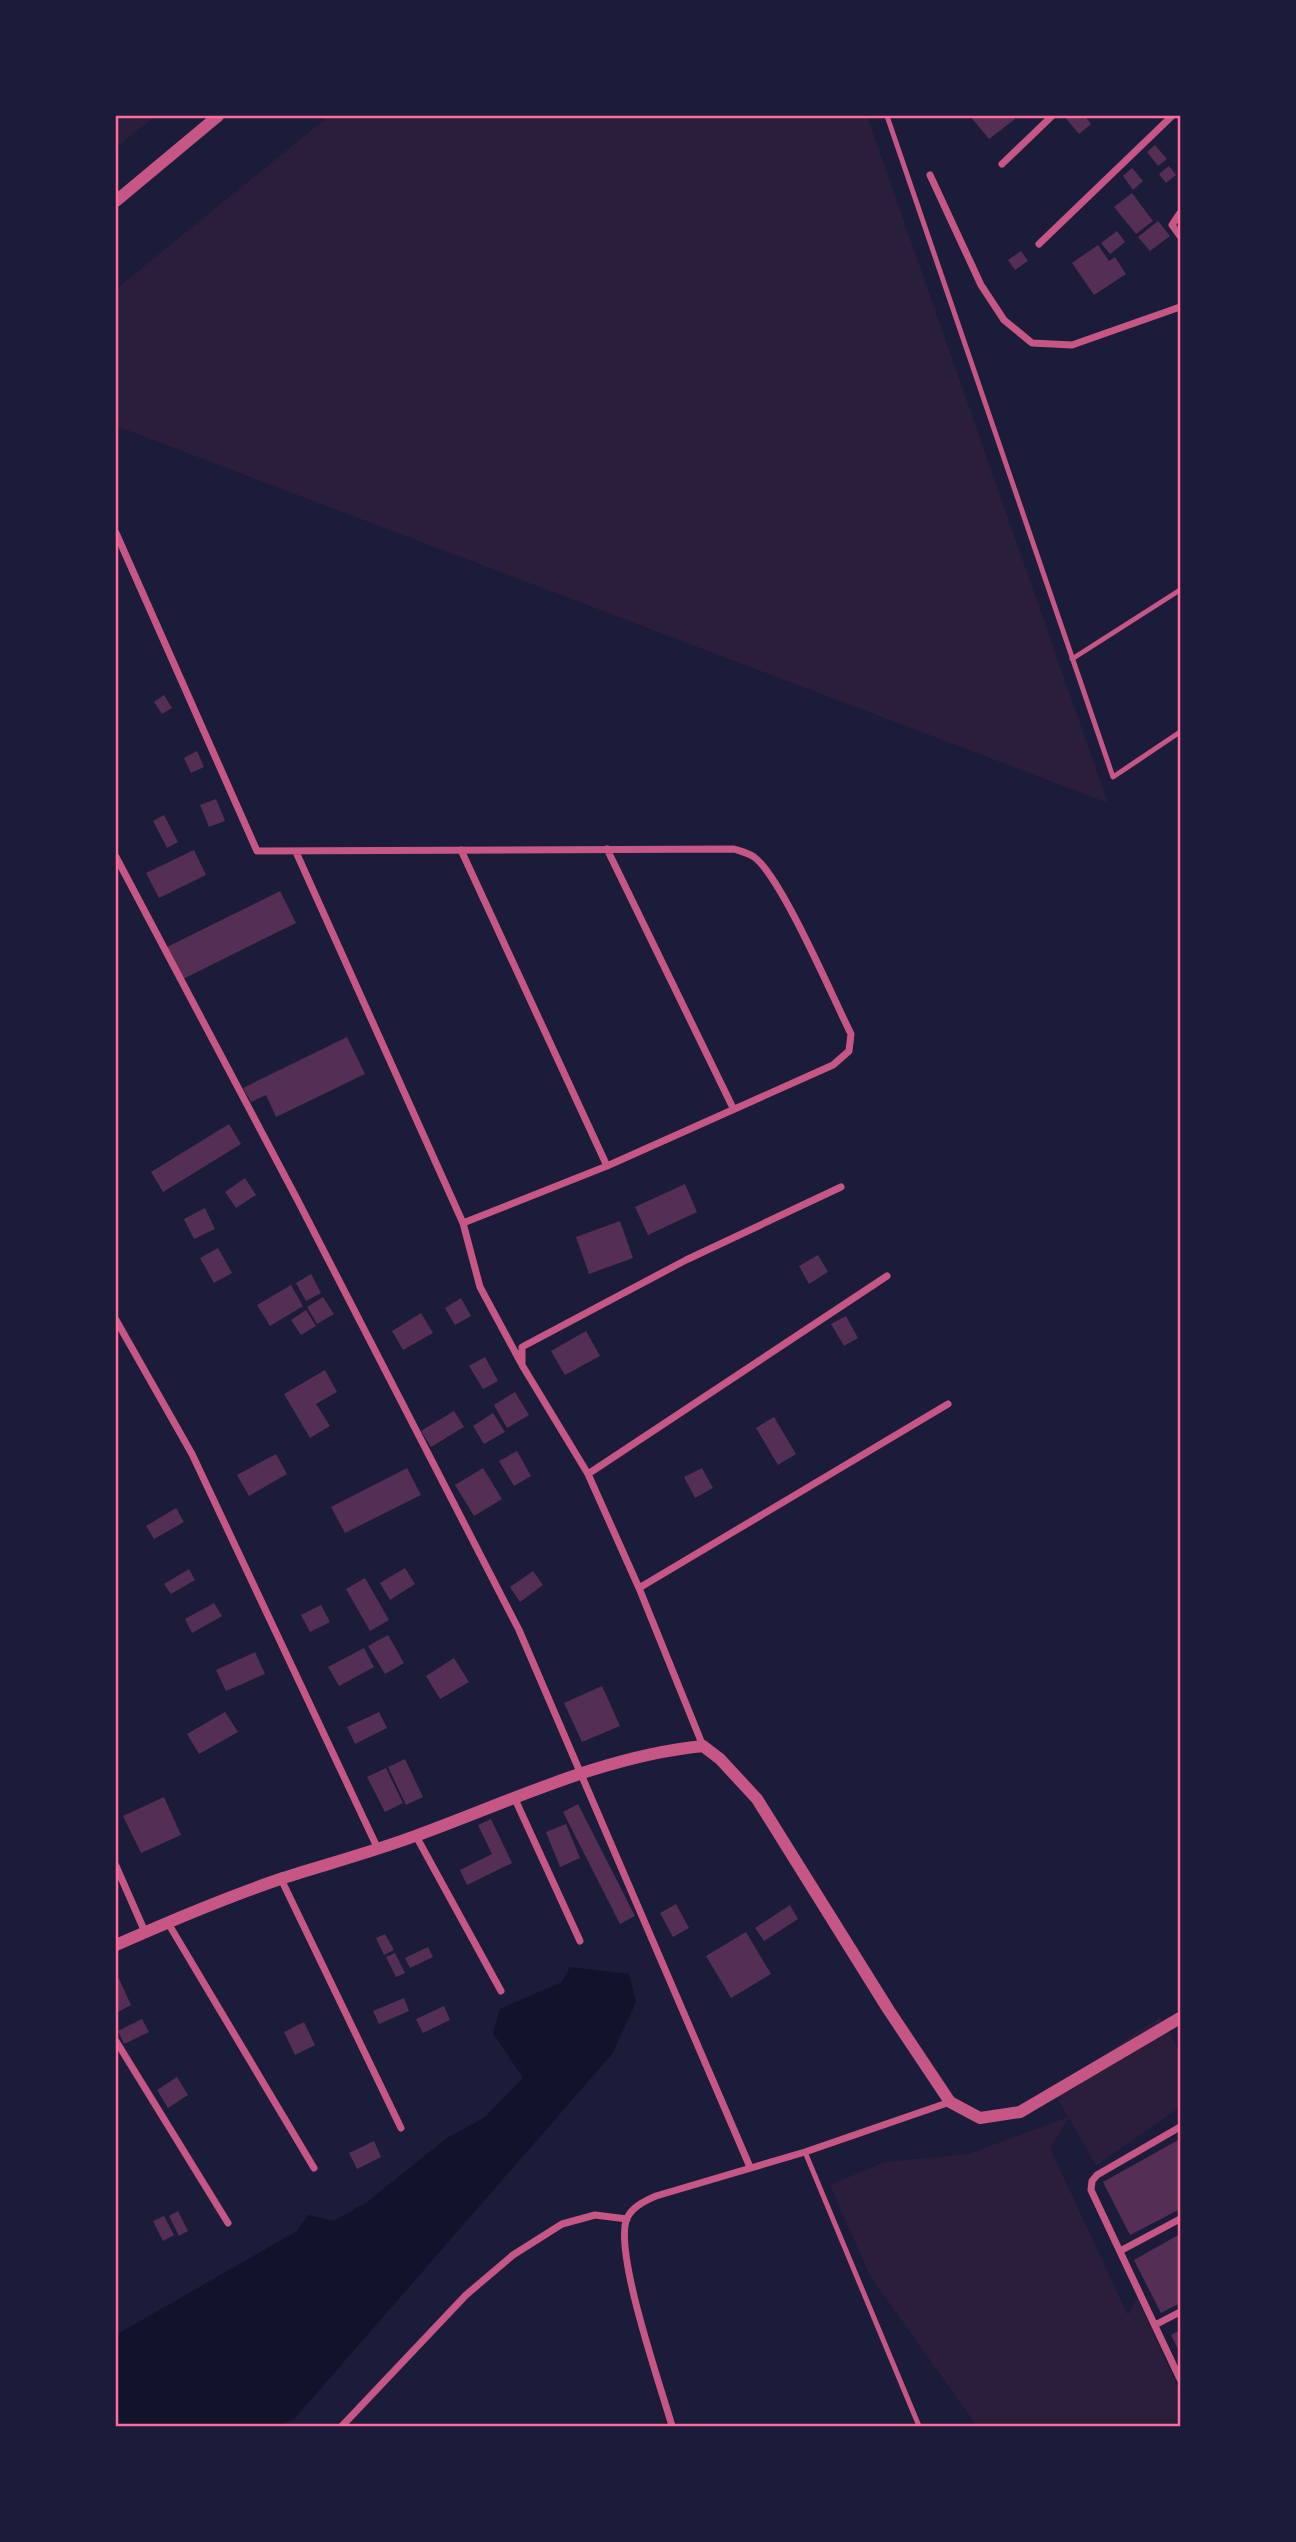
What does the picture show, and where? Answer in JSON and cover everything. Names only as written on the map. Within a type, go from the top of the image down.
[{"type":"street","points":[[116,201],[218,116]]},
{"type":"street","points":[[1002,164],[1052,116]]},
{"type":"street","points":[[1039,244],[1172,116]]},
{"type":"street","points":[[930,175],[981,285],[1004,320],[1032,343],[1072,345],[1181,307]]},
{"type":"street","points":[[1181,213],[1172,225],[1181,236]]},
{"type":"street","points":[[116,533],[257,851],[734,849],[754,856],[769,872],[845,1022],[850,1034],[849,1052],[833,1065],[607,1166],[463,1223]]},
{"type":"street","points":[[607,849],[733,1108]]},
{"type":"street","points":[[461,850],[607,1166]]},
{"type":"street","points":[[296,852],[463,1223],[480,1287],[522,1365],[588,1474],[639,1588],[703,1746],[720,1759],[757,1798],[888,2009],[950,2102],[980,2118],[1020,2112],[1181,2018]]},
{"type":"street","points":[[116,857],[297,1199],[519,1630],[584,1774],[750,2167]]},
{"type":"street","points":[[522,1365],[522,1347],[536,1338],[686,1260],[841,1187]]},
{"type":"street","points":[[588,1474],[887,1276]]},
{"type":"street","points":[[116,1320],[192,1454],[378,1849]]},
{"type":"street","points":[[639,1588],[948,1404]]},
{"type":"street","points":[[116,1945],[281,1879],[416,1836],[514,1797],[624,1759],[664,1750],[703,1746]]},
{"type":"street","points":[[514,1797],[580,1941]]},
{"type":"street","points":[[416,1836],[502,1991]]},
{"type":"street","points":[[116,1866],[145,1932]]},
{"type":"street","points":[[281,1879],[401,2128]]},
{"type":"street","points":[[168,1923],[314,2168]]},
{"type":"street","points":[[116,2041],[228,2223]]},
{"type":"street","points":[[672,2427],[629,2274],[624,2243],[627,2219],[637,2206],[656,2196],[805,2152],[950,2102]]},
{"type":"street","points":[[1181,2127],[1092,2181],[1091,2190],[1181,2379]]},
{"type":"street","points":[[342,2427],[466,2295],[513,2255],[562,2224],[595,2215],[627,2219]]},
{"type":"street","points":[[1120,2251],[1181,2219]]},
{"type":"street","points":[[1155,2325],[1181,2312]]},
{"type":"lane","points":[[887,116],[1113,777],[1178,734],[1181,743]]},
{"type":"lane","points":[[1072,659],[1181,590]]},
{"type":"lane","points":[[805,2152],[919,2427]]},
{"type":"shaded area","points":[[116,116],[155,116],[116,148]]},
{"type":"shaded area","points":[[329,116],[867,116],[1108,803],[116,426],[116,289]]},
{"type":"shaded area","points":[[570,1967],[629,1974],[636,2002],[612,2054],[295,2418],[279,2426],[116,2426],[116,2335],[297,2231],[308,2215],[334,2221],[367,2202],[447,2138],[485,2117],[523,2078],[493,2033],[500,2009],[562,1982]]},
{"type":"shaded area","points":[[1160,2017],[1180,2052],[1180,2107],[1096,2166],[1069,2118],[1050,2148],[1128,2315],[1137,2298],[1180,2392],[1180,2426],[977,2426],[870,2276],[830,2185],[884,2162],[968,2154],[1068,2117],[1052,2089]]},
{"type":"building","points":[[970,116],[1012,116],[1015,119],[989,139]]},
{"type":"building","points":[[1064,116],[1085,116],[1091,124],[1079,134]]},
{"type":"building","points":[[1155,145],[1167,159],[1158,166],[1147,152]]},
{"type":"building","points":[[1169,166],[1176,175],[1166,183],[1159,174]]},
{"type":"building","points":[[1132,168],[1143,181],[1133,190],[1123,176]]},
{"type":"building","points":[[1132,193],[1153,221],[1136,234],[1114,207]]},
{"type":"building","points":[[1158,221],[1170,236],[1150,251],[1138,237]]},
{"type":"building","points":[[1117,231],[1125,242],[1110,254],[1101,243]]},
{"type":"building","points":[[1098,245],[1109,261],[1115,257],[1126,274],[1094,295],[1072,263]]},
{"type":"building","points":[[1021,251],[1028,261],[1015,270],[1008,260]]},
{"type":"building","points":[[164,695],[172,708],[162,714],[154,702]]},
{"type":"building","points":[[197,751],[204,767],[191,773],[184,758]]},
{"type":"building","points":[[216,799],[225,821],[209,827],[200,805]]},
{"type":"building","points":[[164,815],[178,842],[167,848],[153,821]]},
{"type":"building","points":[[194,850],[206,875],[159,898],[146,873]]},
{"type":"building","points":[[280,891],[296,923],[183,979],[167,947]]},
{"type":"building","points":[[347,1037],[365,1074],[276,1117],[266,1095],[251,1102],[243,1088]]},
{"type":"building","points":[[229,1124],[241,1144],[163,1192],[151,1172]]},
{"type":"building","points":[[245,1178],[256,1195],[236,1208],[225,1192]]},
{"type":"building","points":[[685,1184],[697,1212],[648,1235],[635,1207]]},
{"type":"building","points":[[205,1208],[215,1229],[194,1239],[184,1219]]},
{"type":"building","points":[[620,1221],[633,1258],[589,1274],[576,1237]]},
{"type":"building","points":[[218,1248],[232,1273],[214,1283],[200,1258]]},
{"type":"building","points":[[818,1255],[828,1272],[809,1284],[799,1266]]},
{"type":"building","points":[[311,1274],[321,1293],[306,1301],[296,1283]]},
{"type":"building","points":[[291,1285],[303,1306],[270,1326],[257,1305]]},
{"type":"building","points":[[323,1297],[334,1314],[317,1324],[307,1307]]},
{"type":"building","points":[[461,1298],[471,1316],[455,1325],[445,1308]]},
{"type":"building","points":[[306,1310],[316,1326],[301,1335],[291,1320]]},
{"type":"building","points":[[421,1313],[433,1333],[403,1350],[392,1331]]},
{"type":"building","points":[[846,1316],[858,1338],[844,1346],[831,1324]]},
{"type":"building","points":[[586,1331],[600,1356],[565,1375],[551,1351]]},
{"type":"building","points":[[485,1357],[498,1381],[483,1389],[469,1366]]},
{"type":"building","points":[[325,1370],[337,1392],[316,1404],[330,1426],[310,1438],[284,1394]]},
{"type":"building","points":[[515,1392],[529,1415],[507,1428],[494,1405]]},
{"type":"building","points":[[454,1411],[464,1427],[431,1447],[421,1431]]},
{"type":"building","points":[[493,1413],[505,1432],[484,1444],[473,1426]]},
{"type":"building","points":[[774,1417],[796,1454],[778,1465],[756,1428]]},
{"type":"building","points":[[517,1451],[531,1476],[514,1486],[499,1461]]},
{"type":"building","points":[[276,1454],[287,1474],[249,1496],[237,1475]]},
{"type":"building","points":[[407,1468],[421,1495],[345,1533],[331,1507]]},
{"type":"building","points":[[483,1468],[502,1499],[474,1516],[455,1485]]},
{"type":"building","points":[[702,1468],[713,1488],[695,1498],[684,1477]]},
{"type":"building","points":[[176,1508],[184,1522],[154,1539],[146,1526]]},
{"type":"building","points":[[405,1568],[415,1584],[390,1600],[380,1583]]},
{"type":"building","points":[[189,1569],[195,1580],[171,1594],[164,1584]]},
{"type":"building","points":[[533,1571],[543,1585],[520,1602],[510,1587]]},
{"type":"building","points":[[365,1578],[389,1620],[370,1631],[346,1589]]},
{"type":"building","points":[[214,1603],[222,1616],[192,1633],[185,1619]]},
{"type":"building","points":[[321,1605],[330,1622],[310,1632],[301,1615]]},
{"type":"building","points":[[388,1635],[404,1663],[385,1674],[368,1646]]},
{"type":"building","points":[[364,1648],[374,1667],[339,1686],[328,1667]]},
{"type":"building","points":[[255,1652],[265,1674],[226,1691],[216,1670]]},
{"type":"building","points":[[454,1658],[469,1682],[440,1699],[426,1676]]},
{"type":"building","points":[[602,1686],[620,1726],[582,1742],[564,1703]]},
{"type":"building","points":[[225,1712],[238,1732],[199,1754],[187,1734]]},
{"type":"building","points":[[379,1712],[387,1728],[355,1744],[347,1727]]},
{"type":"building","points":[[405,1759],[423,1797],[406,1805],[388,1767]]},
{"type":"building","points":[[386,1768],[403,1803],[385,1812],[367,1777]]},
{"type":"building","points":[[164,1797],[181,1835],[141,1853],[123,1816]]},
{"type":"building","points":[[578,1804],[635,1916],[620,1924],[563,1812]]},
{"type":"building","points":[[491,1819],[512,1863],[467,1885],[460,1870],[492,1854],[478,1825]]},
{"type":"building","points":[[566,1824],[580,1858],[560,1867],[546,1832]]},
{"type":"building","points":[[676,1904],[689,1928],[673,1937],[660,1913]]},
{"type":"building","points":[[790,1905],[798,1919],[764,1941],[755,1928]]},
{"type":"building","points":[[746,1932],[771,1974],[731,1998],[706,1956]]},
{"type":"building","points":[[385,1934],[394,1950],[384,1955],[376,1938]]},
{"type":"building","points":[[428,1947],[433,1957],[410,1968],[405,1958]]},
{"type":"building","points":[[395,1953],[405,1973],[396,1977],[386,1957]]},
{"type":"building","points":[[116,1972],[131,2005],[116,2013]]},
{"type":"building","points":[[404,1998],[409,2011],[379,2024],[373,2011]]},
{"type":"building","points":[[444,2006],[450,2020],[423,2033],[416,2019]]},
{"type":"building","points":[[142,2019],[149,2032],[124,2044],[118,2031]]},
{"type":"building","points":[[304,2022],[315,2045],[295,2055],[284,2032]]},
{"type":"building","points":[[177,2077],[188,2095],[168,2108],[157,2090]]},
{"type":"building","points":[[1180,2139],[1180,2209],[1130,2235],[1103,2182]]},
{"type":"building","points":[[374,2141],[381,2157],[357,2169],[349,2153]]},
{"type":"building","points":[[178,2211],[188,2231],[179,2236],[169,2216]]},
{"type":"building","points":[[164,2216],[174,2235],[163,2241],[153,2221]]},
{"type":"building","points":[[1180,2234],[1180,2303],[1161,2313],[1134,2260]]},
{"type":"building","points":[[1180,2330],[1180,2353],[1171,2335]]}]
